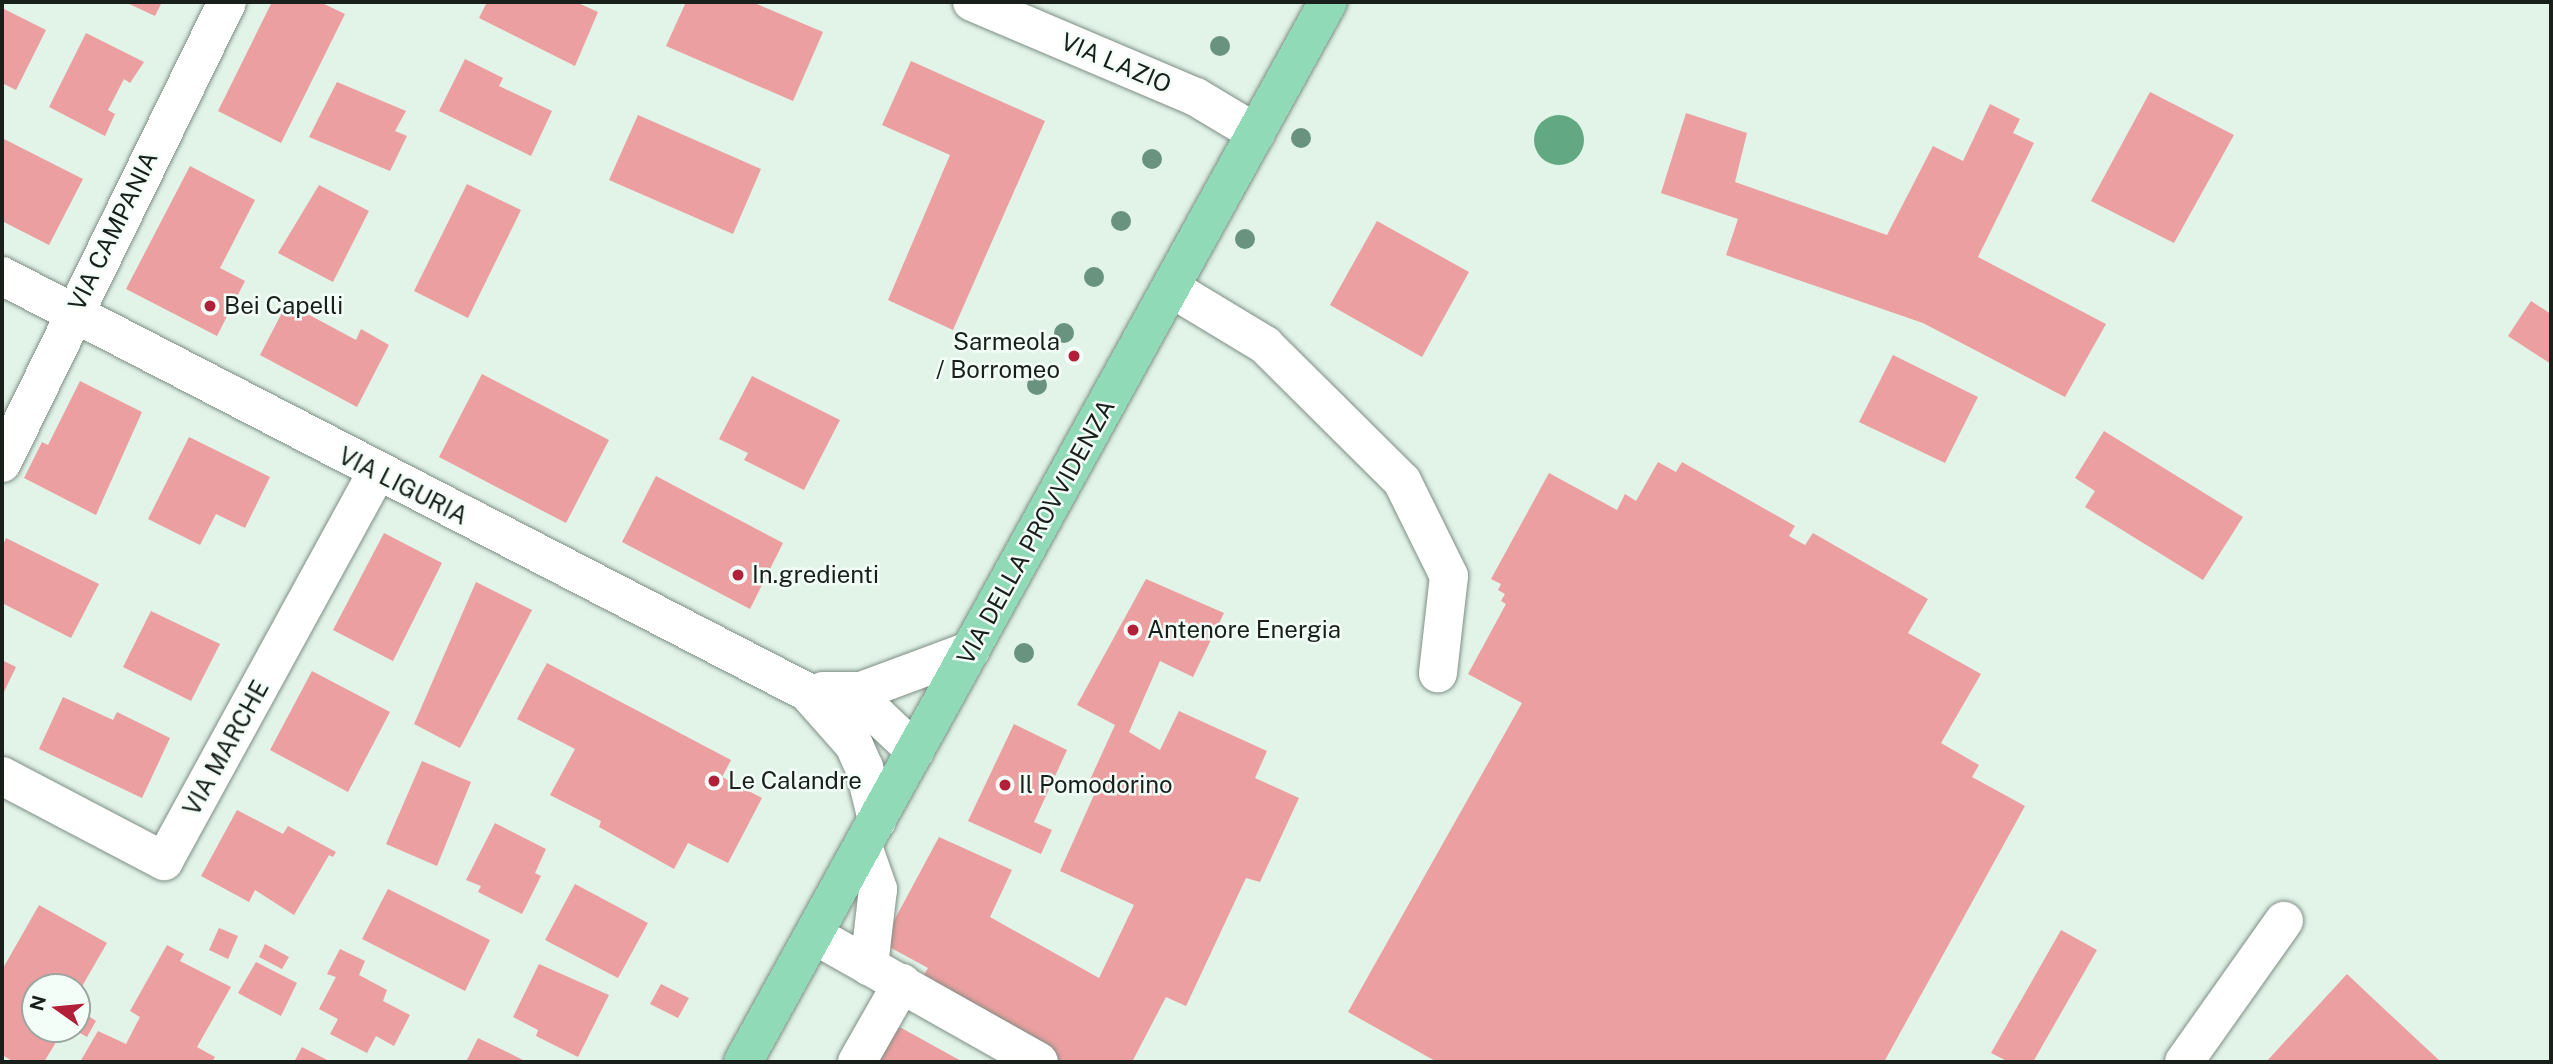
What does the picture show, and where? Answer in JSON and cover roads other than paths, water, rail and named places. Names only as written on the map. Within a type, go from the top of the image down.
[{"type":"main road","name":"VIA DELLA PROVVIDENZA","points":[[743,1062],[1328,2]]},
{"type":"street","name":"VIA CAMPANIA","points":[[2,463],[73,311],[227,2]]},
{"type":"street","name":"VIA LAZIO","points":[[972,2],[1196,97],[1256,132]]},
{"type":"street","name":"VIA LIGURIA","points":[[2,276],[73,311],[376,473],[807,692],[878,716],[915,751]]},
{"type":"street","points":[[1171,288],[1265,345],[1402,481],[1449,576],[1438,673]]},
{"type":"street","name":"VIA MARCHE","points":[[2,776],[164,862],[376,473]]},
{"type":"street","name":"VIA LIGURIA","points":[[807,692],[861,691],[971,650]]},
{"type":"street","name":"VIA LIGURIA","points":[[807,692],[854,745],[864,767],[878,889],[880,965]]},
{"type":"street","points":[[2184,1062],[2284,921]]},
{"type":"street","points":[[814,935],[880,965],[1039,1062]]},
{"type":"street","points":[[857,1062],[880,965]]},
{"type":"place","name":"Bei Capelli","points":[[210,306]]},
{"type":"place","name":"Sarmeola / Borromeo","points":[[1074,356]]},
{"type":"place","name":"In.gredienti","points":[[738,575]]},
{"type":"place","name":"Antenore Energia","points":[[1133,630]]},
{"type":"place","name":"Le Calandre","points":[[714,781]]},
{"type":"place","name":"Il Pomodorino","points":[[1005,785]]}]
